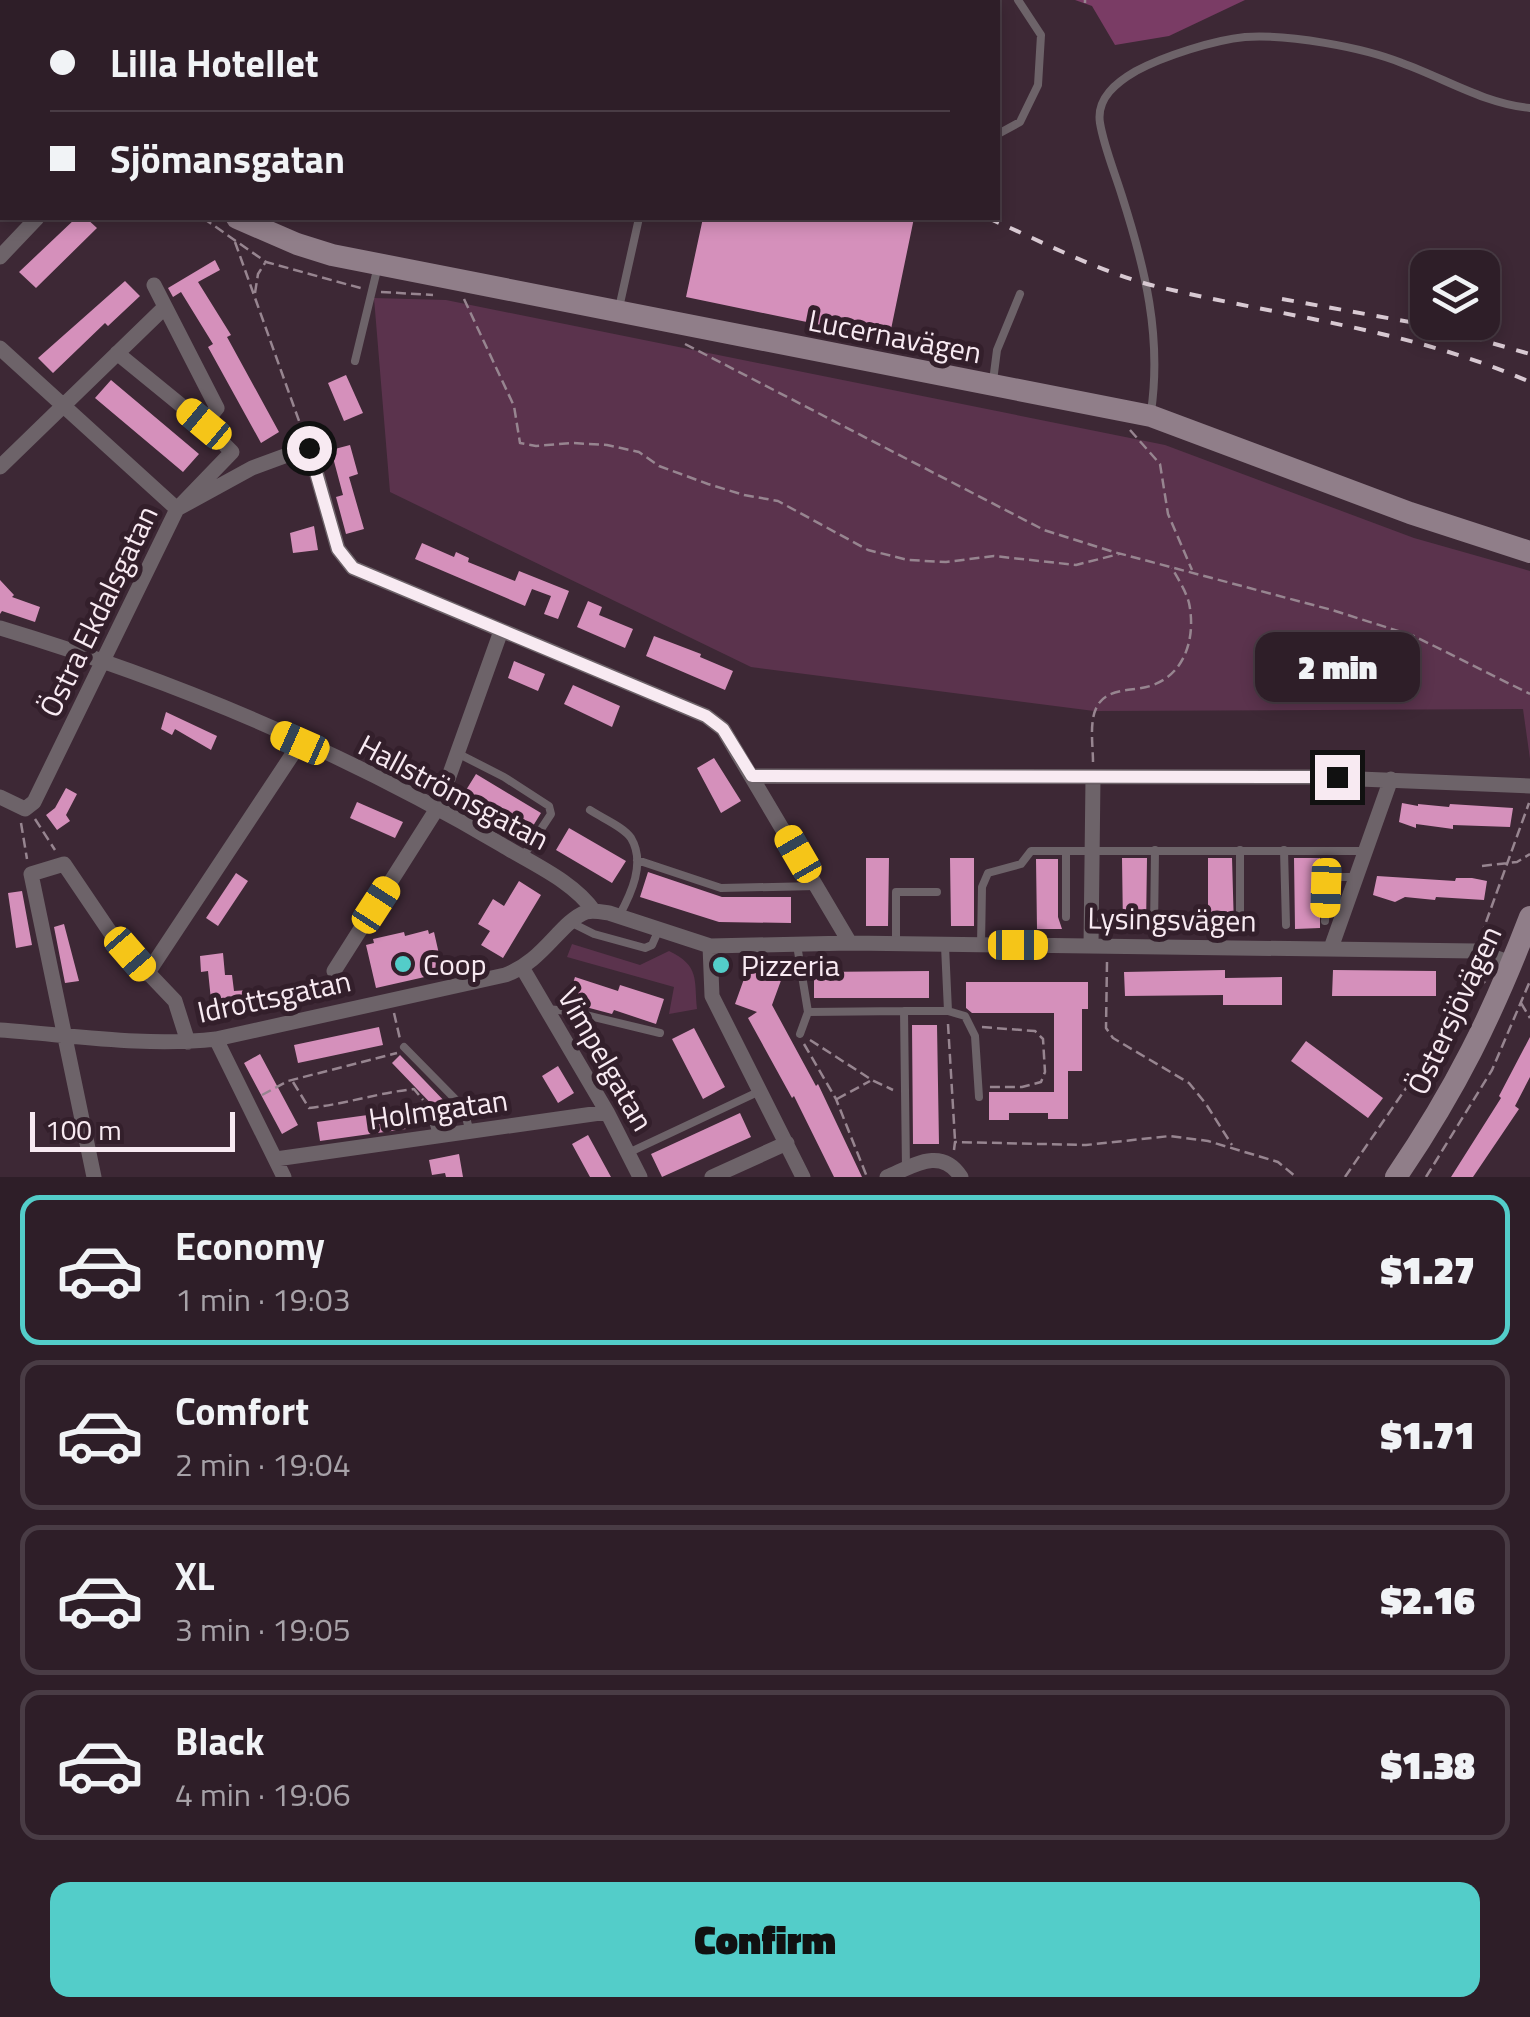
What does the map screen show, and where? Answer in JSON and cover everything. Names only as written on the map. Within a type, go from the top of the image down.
[{"type":"street","points":[[0,256],[35,220]]},
{"type":"street","name":"Lucernavägen","points":[[242,220],[297,244],[378,265],[992,386],[1146,424],[1530,552]]},
{"type":"street","points":[[154,285],[218,408],[204,424]]},
{"type":"street","points":[[0,467],[165,306]]},
{"type":"street","points":[[0,348],[177,509],[232,452],[117,352]]},
{"type":"street","points":[[309,448],[338,549],[347,563],[362,573],[706,716],[723,729],[850,943]]},
{"type":"street","name":"Östra Ekdalsgatan","points":[[26,810],[34,802],[177,509],[252,468],[309,448]]},
{"type":"street","name":"Hallströmsgatan","points":[[0,628],[105,660],[300,743],[438,808],[576,890],[594,911]]},
{"type":"street","points":[[334,971],[438,808],[500,631]]},
{"type":"street","points":[[147,974],[300,743]]},
{"type":"street","points":[[752,776],[1391,779],[1530,786]]},
{"type":"street","points":[[1092,777],[1092,852],[1099,946]]},
{"type":"street","points":[[1331,948],[1391,779]]},
{"type":"street","points":[[0,797],[26,810]]},
{"type":"street","points":[[94,1177],[31,874],[64,864],[95,913],[174,1001],[188,1042]]},
{"type":"street","name":"Lysingsvägen","points":[[594,911],[710,946],[850,943],[1476,951],[1512,963]]},
{"type":"street","name":"Idrottsgatan","points":[[0,1030],[188,1042],[216,1038],[522,969],[584,913],[594,911]]},
{"type":"street","name":"Östersjövägen","points":[[1396,1177],[1471,1057],[1530,917]]},
{"type":"street","points":[[710,946],[712,996],[803,1177]]},
{"type":"street","name":"Vimpelgatan","points":[[522,969],[607,1112],[640,1177]]},
{"type":"street","points":[[216,1038],[284,1177]]},
{"type":"street","name":"Holmgatan","points":[[276,1160],[607,1112]]},
{"type":"street","points":[[712,1177],[788,1142]]},
{"type":"street","points":[[887,1177],[926,1159],[948,1162],[961,1177]]},
{"type":"lane","points":[[1000,133],[1020,122],[1038,85],[1041,35],[1018,0]]},
{"type":"lane","points":[[1146,424],[1156,347],[1145,269],[1100,122],[1106,94],[1126,76],[1150,63],[1243,37],[1279,38],[1362,50],[1402,62],[1504,105],[1530,108]]},
{"type":"lane","points":[[618,312],[639,220]]},
{"type":"lane","points":[[354,361],[378,265]]},
{"type":"lane","points":[[992,386],[997,350],[1020,294]]},
{"type":"lane","points":[[458,754],[549,806],[551,814],[522,858]]},
{"type":"lane","points":[[590,810],[630,836],[636,860],[634,887],[619,916]]},
{"type":"lane","points":[[1154,929],[1155,850]]},
{"type":"lane","points":[[1240,850],[1240,920]]},
{"type":"lane","points":[[1284,850],[1286,925]]},
{"type":"lane","points":[[981,944],[982,888],[988,873],[1021,864],[1032,851],[1366,851]]},
{"type":"lane","points":[[1066,851],[1066,917]]},
{"type":"lane","points":[[636,860],[721,888],[816,886]]},
{"type":"lane","points":[[1325,921],[1328,878],[1356,877]]},
{"type":"lane","points":[[896,944],[896,892],[938,892]]},
{"type":"lane","points":[[572,923],[594,934],[645,948],[652,945],[658,930]]},
{"type":"lane","points":[[945,944],[948,1012]]},
{"type":"lane","points":[[798,946],[808,1012],[800,1034]]},
{"type":"lane","points":[[546,1009],[660,1033]]},
{"type":"lane","points":[[904,1011],[906,1168]]},
{"type":"lane","points":[[808,1012],[948,1012],[966,1016],[975,1036],[978,1092]]},
{"type":"lane","points":[[404,1047],[463,1108],[470,1132]]},
{"type":"lane","points":[[628,1153],[760,1091]]},
{"type":"lane","points":[[430,1108],[437,1136]]},
{"type":"path","points":[[206,220],[266,262],[372,291],[442,295]]},
{"type":"path","points":[[235,242],[309,448]]},
{"type":"path","points":[[255,296],[258,274],[266,262]]},
{"type":"path","points":[[454,297],[464,299],[499,373],[514,406],[520,442],[536,446],[607,444],[638,452],[659,466],[708,484],[778,501],[868,550],[908,560],[946,562],[994,556],[1076,565],[1120,554]]},
{"type":"path","points":[[694,342],[675,339],[1044,530],[1414,636],[1530,694]]},
{"type":"path","points":[[1146,424],[1129,428],[1160,464],[1168,514],[1193,572]]},
{"type":"path","points":[[1092,777],[1094,711],[1102,698],[1154,685],[1172,674],[1191,640],[1188,599],[1171,566]]},
{"type":"path","points":[[1476,951],[1530,801]]},
{"type":"path","points":[[1527,808],[1530,820]]},
{"type":"path","points":[[31,874],[21,835],[26,810],[64,864]]},
{"type":"path","points":[[1482,866],[1507,865],[1530,854]]},
{"type":"path","points":[[1099,946],[1106,1028],[1113,1038],[1189,1083],[1234,1148]]},
{"type":"path","points":[[1345,1177],[1435,1046],[1470,964],[1484,982],[1460,990]]},
{"type":"path","points":[[1426,1177],[1492,1070],[1530,981]]},
{"type":"path","points":[[1520,999],[1530,1018]]},
{"type":"path","points":[[248,1103],[292,1081],[386,1059],[404,1047],[397,1033],[391,1000]]},
{"type":"path","points":[[948,1012],[955,1142],[948,1162]]},
{"type":"path","points":[[970,1027],[1035,1031],[1043,1038],[1045,1072],[1040,1082],[978,1092]]},
{"type":"path","points":[[800,1034],[872,1080],[904,1095]]},
{"type":"path","points":[[800,1034],[812,1062],[836,1099],[867,1177]]},
{"type":"path","points":[[836,1099],[872,1080]]},
{"type":"path","points":[[292,1081],[309,1108],[414,1089],[430,1108]]},
{"type":"path","points":[[955,1142],[1086,1145],[1170,1136],[1234,1148],[1278,1162],[1296,1177]]},
{"type":"shaded area","points":[[1075,0],[1245,0],[1169,36],[1115,45],[1092,6]]},
{"type":"shaded area","points":[[374,298],[446,300],[1165,445],[1414,538],[1530,571],[1530,759],[1523,709],[1094,711],[751,667],[390,492]]},
{"type":"shaded area","points":[[572,944],[640,965],[669,951],[691,968],[697,1009],[669,1014],[674,987],[567,957]]},
{"type":"building","points":[[74,220],[88,220],[97,228],[36,288],[19,272]]},
{"type":"building","points":[[703,220],[914,220],[889,339],[686,297]]},
{"type":"building","points":[[215,260],[220,270],[198,282],[231,335],[227,337],[279,432],[261,443],[208,347],[213,344],[181,292],[173,297],[168,288]]},
{"type":"building","points":[[125,281],[140,296],[53,373],[38,358]]},
{"type":"building","points":[[346,375],[363,413],[344,421],[328,383]]},
{"type":"building","points":[[111,380],[199,454],[183,472],[95,398]]},
{"type":"building","points":[[350,445],[358,474],[349,477],[364,529],[346,534],[336,497],[343,495],[331,450]]},
{"type":"building","points":[[314,526],[318,550],[293,553],[290,533]]},
{"type":"building","points":[[422,543],[454,557],[456,552],[469,558],[468,562],[515,581],[519,571],[569,591],[558,619],[544,614],[551,596],[532,589],[525,606],[415,559]]},
{"type":"building","points":[[0,580],[12,597],[40,607],[35,622],[2,611],[0,614]]},
{"type":"building","points":[[588,601],[602,607],[599,615],[633,629],[625,648],[577,627]]},
{"type":"building","points":[[654,636],[733,671],[725,690],[646,656]]},
{"type":"building","points":[[514,661],[545,674],[538,691],[508,678]]},
{"type":"building","points":[[573,685],[620,706],[612,727],[564,704]]},
{"type":"building","points":[[166,712],[217,736],[211,750],[175,729],[172,735],[161,729]]},
{"type":"building","points":[[714,758],[741,801],[721,813],[697,768]]},
{"type":"building","points":[[476,774],[541,813],[528,834],[463,795]]},
{"type":"building","points":[[66,788],[77,794],[66,815],[70,821],[57,830],[46,815],[55,808]]},
{"type":"building","points":[[357,802],[403,822],[395,838],[350,818]]},
{"type":"building","points":[[1402,803],[1513,808],[1510,827],[1453,825],[1453,829],[1416,824],[1416,828],[1399,822]]},
{"type":"building","points":[[569,828],[626,861],[612,883],[556,850]]},
{"type":"building","points":[[866,858],[889,858],[888,926],[866,926]]},
{"type":"building","points":[[950,858],[974,858],[974,926],[951,926]]},
{"type":"building","points":[[1122,858],[1147,858],[1146,928],[1123,928]]},
{"type":"building","points":[[1208,858],[1232,858],[1234,928],[1208,929]]},
{"type":"building","points":[[1294,858],[1320,858],[1320,928],[1295,929]]},
{"type":"building","points":[[1036,859],[1058,859],[1058,917],[1062,929],[1037,929]]},
{"type":"building","points":[[648,872],[722,897],[791,897],[791,923],[719,922],[640,897]]},
{"type":"building","points":[[236,873],[248,881],[218,926],[206,918]]},
{"type":"building","points":[[1377,876],[1487,881],[1484,900],[1405,897],[1395,902],[1373,895]]},
{"type":"building","points":[[519,881],[541,895],[503,958],[481,945],[490,931],[478,924],[493,899],[504,906]]},
{"type":"building","points":[[22,891],[32,945],[16,948],[8,893]]},
{"type":"building","points":[[64,924],[79,981],[65,983],[54,927]]},
{"type":"building","name":"Coop","points":[[428,930],[429,934],[434,932],[439,954],[434,955],[438,974],[376,988],[366,945],[374,943],[373,939]]},
{"type":"building","points":[[223,953],[225,975],[232,975],[234,991],[263,989],[264,1003],[228,1006],[228,998],[211,1000],[208,971],[201,972],[200,956]]},
{"type":"building","points":[[749,965],[783,975],[772,1005],[818,1084],[862,1177],[834,1177],[794,1096],[748,1018],[757,1012],[735,1004]]},
{"type":"building","points":[[1225,970],[1225,978],[1282,977],[1282,1005],[1223,1005],[1223,995],[1125,996],[1124,972]]},
{"type":"building","points":[[1333,970],[1436,971],[1436,996],[1332,996]]},
{"type":"building","points":[[929,971],[929,998],[814,998],[814,972]]},
{"type":"building","points":[[575,977],[618,991],[620,985],[664,999],[656,1024],[614,1010],[612,1014],[567,1002]]},
{"type":"building","points":[[966,982],[1088,982],[1088,1009],[1082,1009],[1082,1071],[1068,1071],[1068,1119],[1048,1119],[1048,1113],[1009,1113],[1009,1120],[989,1120],[989,1092],[1054,1092],[1054,1013],[972,1013],[966,1008]]},
{"type":"building","points":[[912,1025],[937,1025],[939,1144],[913,1144]]},
{"type":"building","points":[[379,1027],[383,1045],[298,1063],[294,1045]]},
{"type":"building","points":[[694,1028],[725,1087],[703,1099],[672,1039]]},
{"type":"building","points":[[1530,1037],[1530,1077],[1515,1106],[1519,1109],[1473,1177],[1451,1177],[1501,1098]]},
{"type":"building","points":[[1306,1041],[1383,1098],[1368,1118],[1291,1061]]},
{"type":"building","points":[[260,1054],[298,1125],[282,1134],[244,1063]]},
{"type":"building","points":[[400,1055],[450,1107],[442,1115],[392,1063]]},
{"type":"building","points":[[558,1066],[574,1093],[558,1103],[542,1076]]},
{"type":"building","points":[[404,1110],[406,1129],[320,1141],[317,1122]]},
{"type":"building","points":[[740,1113],[751,1137],[662,1177],[651,1154]]},
{"type":"building","points":[[588,1135],[611,1177],[590,1177],[572,1144]]},
{"type":"building","points":[[459,1154],[463,1177],[432,1175],[429,1160]]},
{"type":"railway","points":[[992,220],[1130,279],[1391,336],[1530,382]]},
{"type":"railway","points":[[1282,299],[1432,326],[1530,354]]},
{"type":"place","name":"Coop","points":[[403,964]]},
{"type":"place","name":"Pizzeria","points":[[721,965]]},
{"type":"route","points":[[309,448],[338,549],[353,568],[706,716],[723,729],[752,776],[1337,777]]}]
